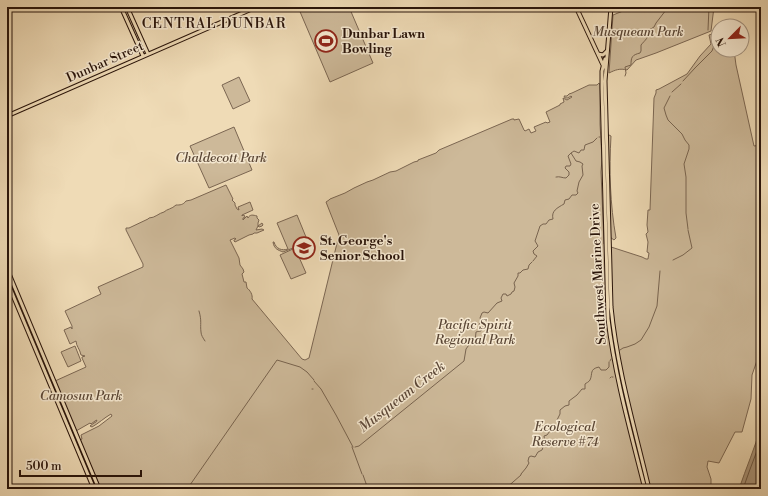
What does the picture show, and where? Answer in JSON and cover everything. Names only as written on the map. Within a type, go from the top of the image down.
[{"type":"main road","points":[[121,7],[143,56]]},
{"type":"main road","points":[[127,7],[148,54]]},
{"type":"main road","name":"Dunbar Street","points":[[7,116],[256,7]]},
{"type":"main road","points":[[576,7],[598,54],[604,72]]},
{"type":"main road","name":"Southwest Marine Drive","points":[[611,7],[607,56],[604,72],[603,154],[608,319],[616,367],[644,489]]},
{"type":"main road","points":[[139,47],[144,53],[148,54]]},
{"type":"main road","points":[[598,54],[603,55],[607,51]]},
{"type":"main road","name":"Southwest Marine Drive","points":[[604,67],[607,56]]},
{"type":"main road","points":[[601,62],[604,67],[604,72]]},
{"type":"main road","name":"Southwest Marine Drive","points":[[604,72],[612,314],[617,351],[649,489]]},
{"type":"main road","points":[[7,269],[98,489]]},
{"type":"main road","points":[[7,281],[94,489]]},
{"type":"green space","points":[[298,7],[349,7],[373,63],[330,82]]},
{"type":"green space","name":"Musqueam Park","points":[[633,7],[714,7],[713,18],[710,18],[710,31],[636,60],[627,70],[622,69],[609,73],[613,15]]},
{"type":"green space","name":"Pacific Spirit Regional Park","points":[[710,45],[710,58],[735,58],[754,146],[761,145],[761,349],[752,375],[751,399],[742,432],[735,432],[719,463],[708,461],[707,467],[711,479],[711,489],[101,489],[80,440],[82,439],[81,435],[99,426],[112,416],[111,414],[92,427],[90,426],[97,420],[76,431],[55,381],[86,367],[82,358],[85,356],[81,355],[76,341],[70,344],[64,330],[71,327],[72,329],[65,311],[101,294],[98,287],[143,267],[126,228],[151,218],[176,205],[183,204],[186,201],[226,185],[237,209],[239,210],[238,207],[250,202],[253,210],[242,215],[245,216],[243,220],[247,216],[248,218],[253,215],[257,216],[259,220],[256,230],[264,230],[235,242],[235,238],[230,240],[244,272],[242,274],[244,282],[246,282],[247,288],[252,294],[252,299],[302,359],[305,360],[309,358],[339,235],[326,202],[367,182],[396,171],[436,153],[439,150],[512,119],[519,119],[525,131],[529,129],[531,133],[536,131],[534,127],[550,122],[546,112],[564,102],[563,98],[567,100],[572,97],[565,98],[564,96],[567,96],[589,85],[597,85],[599,83],[604,244],[607,245],[608,243],[608,246],[648,259],[649,253],[647,252],[648,242],[646,234],[648,232],[648,210],[650,210],[654,98],[656,90],[687,74]]},
{"type":"green space","points":[[239,77],[250,101],[233,109],[222,85]]},
{"type":"green space","name":"Chaldecott Park","points":[[234,127],[252,170],[209,188],[190,146]]},
{"type":"green space","points":[[608,135],[611,136],[610,187],[616,238],[614,240],[610,237]]},
{"type":"green space","points":[[297,215],[308,242],[283,252],[278,250],[275,248],[273,242],[280,249],[288,249],[277,223]]},
{"type":"green space","points":[[295,248],[306,273],[291,279],[280,255]]},
{"type":"green space","points":[[75,346],[81,361],[68,367],[61,352]]},
{"type":"water","points":[[761,426],[761,489],[739,489],[756,442]]},
{"type":"waterway","name":"Musqueam Creek","points":[[625,76],[625,67],[631,65],[632,57],[640,53],[641,45],[648,37],[649,30],[654,27],[666,10],[677,7]]},
{"type":"waterway","points":[[708,30],[709,7]]},
{"type":"waterway","points":[[683,81],[710,53]]},
{"type":"waterway","points":[[672,92],[681,84]]},
{"type":"waterway","points":[[670,96],[664,108],[666,115],[668,120],[682,134],[689,145],[684,164],[688,229]]},
{"type":"waterway","name":"Musqueam Creek","points":[[533,261],[537,256],[533,251],[538,246],[535,241],[540,226],[553,219],[555,210],[564,204],[565,200],[578,193],[579,182],[583,175],[583,164],[576,161],[571,153],[574,151],[579,153],[581,150],[584,150],[585,145],[593,142],[597,138]]},
{"type":"waterway","points":[[556,177],[566,178],[569,175],[569,172],[565,168],[571,164],[568,156],[571,153]]},
{"type":"waterway","points":[[673,260],[692,248],[688,230]]},
{"type":"waterway","name":"Musqueam Creek","points":[[355,447],[359,446],[464,361],[466,349],[471,342],[475,342],[476,332],[482,330],[479,324],[482,322],[480,318],[482,313],[488,313],[497,303],[502,301],[501,298],[503,294],[506,294],[507,296],[514,291],[514,283],[518,273],[528,269],[532,262]]},
{"type":"waterway","points":[[620,350],[641,340],[649,327],[657,306],[660,271]]},
{"type":"waterway","points":[[199,311],[201,333],[205,341]]},
{"type":"waterway","name":"Musqueam Creek","points":[[190,485],[277,360],[300,367],[314,380]]},
{"type":"waterway","points":[[505,489],[521,475],[529,463],[529,457],[535,457],[538,452],[542,450],[545,442],[544,436],[550,431],[553,432],[560,426],[557,420],[560,410],[569,405],[569,401],[582,389],[585,389],[585,384],[590,380],[594,369],[599,367],[601,370],[606,370],[609,367],[609,362]]},
{"type":"waterway","name":"Musqueam Creek","points":[[314,381],[321,389],[353,447]]},
{"type":"waterway","points":[[352,447],[362,474]]},
{"type":"waterway","points":[[363,475],[368,489]]},
{"type":"place","name":"Dunbar Lawn Bowling","points":[[326,41]]},
{"type":"place","name":"St. George's Senior School","points":[[304,248]]},
{"type":"district","name":"CENTRAL DUNBAR","points":[[214,24]]},
{"type":"park label","name":"Camosun Park","points":[[81,396]]},
{"type":"park label","name":"Ecological Reserve #74","points":[[565,434]]}]
